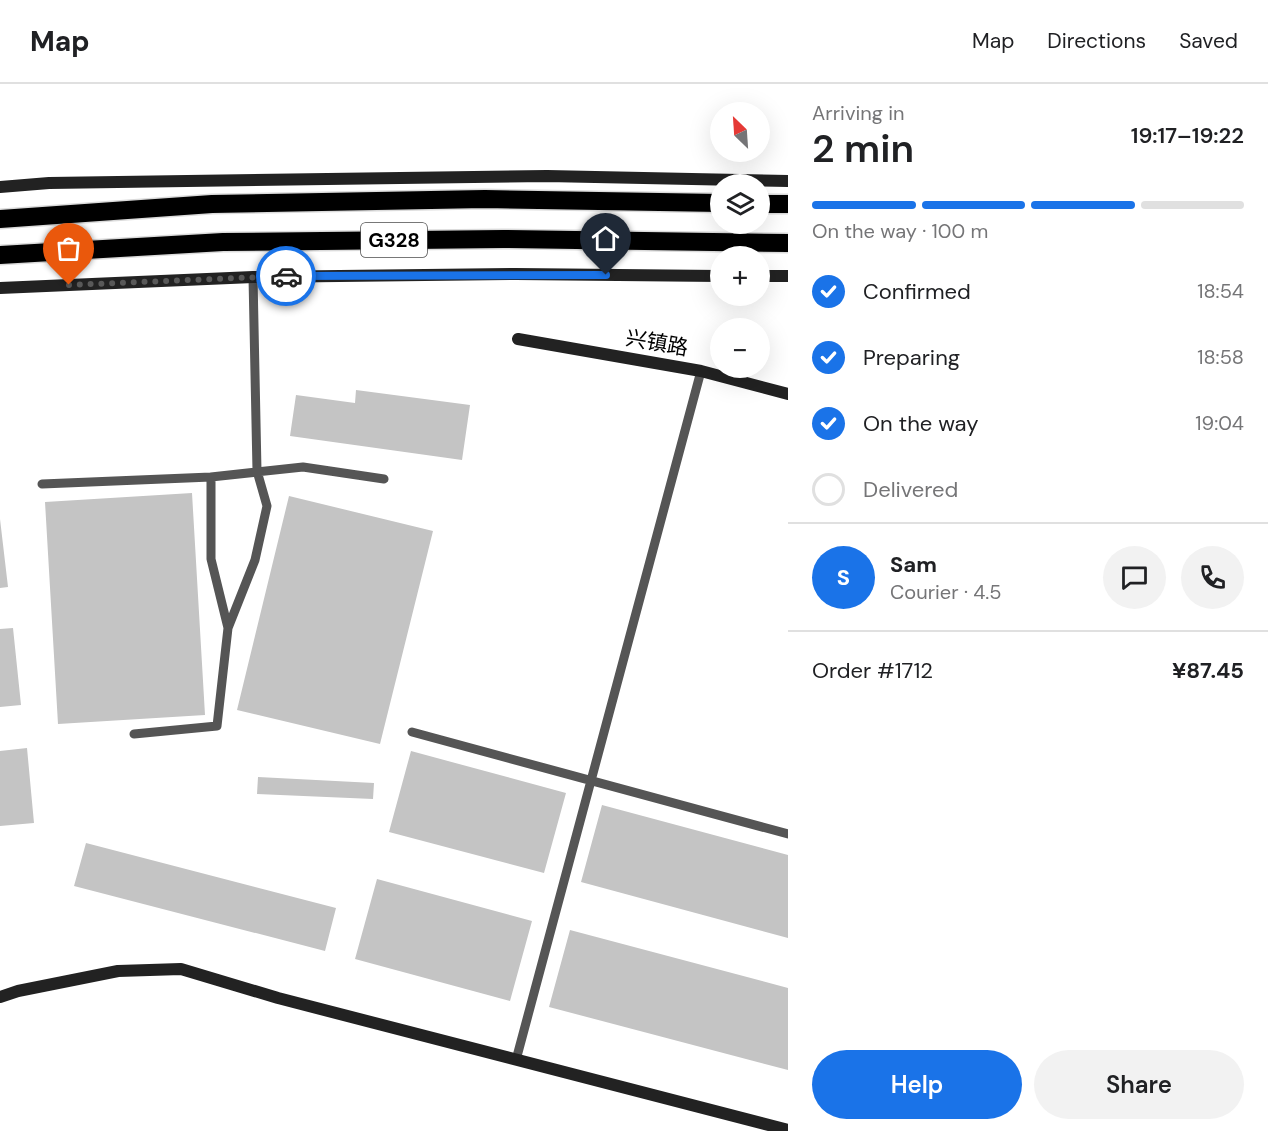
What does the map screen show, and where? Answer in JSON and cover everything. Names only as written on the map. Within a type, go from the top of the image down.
[{"type":"highway","name":"G328","points":[[0,219],[224,204],[484,199],[710,203]]},
{"type":"highway","points":[[770,204],[788,204]]},
{"type":"highway","name":"G328","points":[[0,255],[224,242],[504,239],[788,243]]},
{"type":"street","points":[[0,187],[49,183],[547,176],[788,181]]},
{"type":"street","points":[[0,288],[253,277],[516,274],[710,276]]},
{"type":"street","points":[[770,276],[788,276]]},
{"type":"street","name":"兴镇路","points":[[518,339],[701,371],[788,394]]},
{"type":"street","points":[[0,997],[18,991],[118,971],[181,969],[278,998],[788,1130]]},
{"type":"lane","points":[[134,734],[218,726],[228,628],[255,560],[267,506],[257,471],[253,277]]},
{"type":"lane","points":[[516,1060],[701,371]]},
{"type":"lane","points":[[42,484],[211,477],[303,466],[384,479]]},
{"type":"lane","points":[[211,477],[211,559],[228,628]]},
{"type":"lane","points":[[411,732],[788,834]]},
{"type":"building","points":[[356,390],[470,405],[462,460],[290,436],[296,395],[355,403]]},
{"type":"building","points":[[192,493],[205,715],[58,724],[45,502]]},
{"type":"building","points":[[289,496],[433,531],[380,744],[237,710]]},
{"type":"building","points":[[0,519],[8,587],[0,588]]},
{"type":"building","points":[[13,628],[21,705],[0,707],[0,629]]},
{"type":"building","points":[[27,748],[34,823],[0,826],[0,751]]},
{"type":"building","points":[[411,751],[566,793],[544,873],[389,832]]},
{"type":"building","points":[[258,777],[374,783],[373,799],[257,794]]},
{"type":"building","points":[[602,805],[788,855],[788,938],[581,882]]},
{"type":"building","points":[[86,843],[336,908],[325,951],[74,886]]},
{"type":"building","points":[[377,879],[532,921],[510,1001],[355,959]]},
{"type":"building","points":[[570,930],[788,988],[788,1070],[549,1007]]},
{"type":"way so far","points":[[69,285],[286,276]]},
{"type":"route","points":[[286,276],[606,275]]}]
